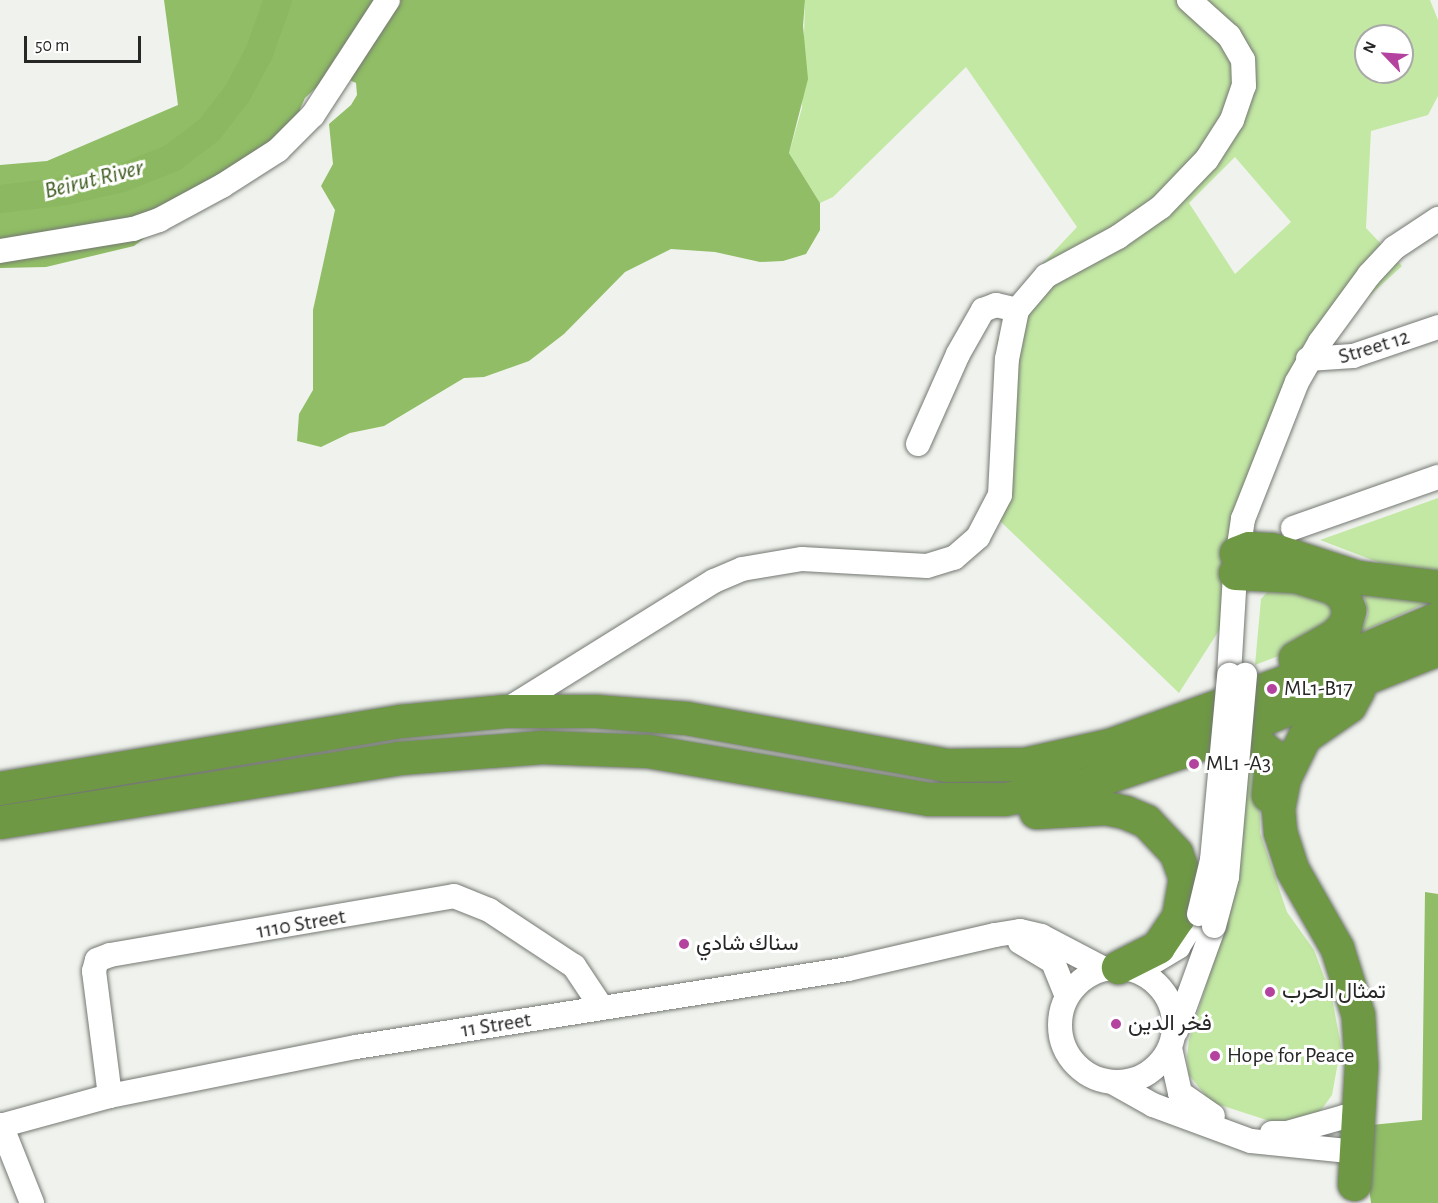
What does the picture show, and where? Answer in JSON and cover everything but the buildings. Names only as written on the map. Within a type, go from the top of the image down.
[{"type":"highway","points":[[1244,562],[1283,551],[1367,579],[1438,587]]},
{"type":"highway","points":[[1169,724],[1323,643],[1348,619],[1343,595],[1332,587],[1244,562]]},
{"type":"highway","points":[[0,788],[401,721],[505,711],[595,711],[686,718],[907,759],[980,767],[1064,757],[1169,724],[1303,675],[1438,618]]},
{"type":"highway","points":[[0,822],[399,758],[542,747],[648,751],[957,802],[1038,795],[1086,784],[1229,733],[1438,649]]},
{"type":"highway","points":[[1351,1117],[1360,1066],[1353,988],[1336,948],[1292,869],[1280,832],[1278,808],[1284,778],[1304,737],[1354,701],[1358,683]]},
{"type":"highway","points":[[1229,733],[1252,739],[1272,755],[1267,808],[1269,836],[1293,896],[1326,953],[1346,1017],[1352,1152]]},
{"type":"highway","points":[[957,802],[970,810],[994,815],[1106,808],[1146,821],[1166,839],[1182,864],[1185,878],[1178,917],[1158,946],[1116,968]]},
{"type":"street","points":[[0,251],[134,228],[159,220],[222,186],[278,150],[313,115],[388,0]]},
{"type":"street","points":[[505,711],[714,581],[742,569],[802,559],[895,567],[927,566],[954,558],[978,537],[1000,495],[1007,359],[1017,310],[1046,276],[1118,237],[1161,207],[1207,159],[1232,120],[1244,86],[1243,60],[1229,36],[1189,0]]},
{"type":"street","points":[[1114,1083],[1147,1074],[1172,1043],[1206,920],[1227,877],[1244,562],[1264,460],[1308,359],[1347,303],[1394,248],[1438,219]]},
{"type":"street","points":[[918,444],[958,354],[983,310],[996,304],[1017,310]]},
{"type":"street","name":"Street 12","points":[[1308,359],[1353,356],[1438,327]]},
{"type":"street","points":[[1293,528],[1438,477]]},
{"type":"street","name":"1110 Street","points":[[110,1096],[94,971],[98,960],[110,955],[454,897],[489,910],[574,966],[602,1008]]},
{"type":"street","points":[[1206,920],[1173,951],[1156,962],[1116,968],[1077,984],[1067,996],[1060,1020],[1061,1039],[1068,1056],[1080,1070],[1114,1083],[1153,1105],[1251,1141],[1352,1152]]},
{"type":"street","name":"11 Street","points":[[1,1126],[110,1096],[356,1047],[848,969],[995,935],[1031,933],[1116,968]]},
{"type":"street","points":[[995,935],[1027,944],[1053,962],[1067,996]]},
{"type":"street","points":[[1116,968],[1144,974],[1164,993],[1174,1020],[1172,1043],[1179,1093],[1195,1106],[1231,1123],[1287,1134],[1351,1117]]},
{"type":"street","points":[[1,1126],[32,1203]]},
{"type":"green space","points":[[164,0],[805,0],[803,26],[808,79],[789,153],[820,203],[820,230],[806,254],[783,261],[760,262],[715,252],[671,249],[625,272],[564,334],[529,361],[484,377],[464,378],[384,426],[350,433],[321,447],[297,441],[299,414],[313,390],[313,310],[335,210],[321,186],[333,164],[329,124],[351,105],[357,95],[356,83],[345,78],[324,80],[305,98],[300,109],[301,121],[134,246],[46,267],[0,268],[0,165],[47,161],[178,105]]},
{"type":"green space","points":[[805,0],[1430,0],[1438,20],[1438,96],[1428,115],[1371,131],[1366,228],[1402,266],[1355,309],[1287,412],[1225,621],[1179,693],[1000,521],[997,340],[1043,263],[1077,227],[966,67],[833,197],[820,203],[789,153],[802,108]],"holes":[[[1235,157],[1291,222],[1235,274],[1189,203]]]},
{"type":"green space","points":[[1438,498],[1438,585],[1320,540]]},
{"type":"green space","points":[[1301,586],[1339,610],[1310,644],[1255,665],[1261,599],[1269,590]]},
{"type":"green space","points":[[1363,589],[1433,600],[1361,632],[1368,614]]},
{"type":"green space","points":[[1247,747],[1254,750],[1259,779],[1260,833],[1287,912],[1314,950],[1332,998],[1341,1046],[1332,1095],[1319,1113],[1285,1126],[1211,1102],[1189,1075],[1187,1057],[1189,1040],[1232,903]]},
{"type":"green space","points":[[1425,892],[1438,894],[1438,1203],[1371,1203],[1361,1126],[1422,1120]]},
{"type":"waterway","name":"Beirut River","points":[[0,199],[65,191],[122,178],[172,158],[209,130],[237,94],[259,53],[278,0]]},
{"type":"place","name":"ML1-B17","points":[[1272,689]]},
{"type":"place","name":"ML1 -A3","points":[[1194,764]]},
{"type":"place","name":"سناك شادي","points":[[684,944]]},
{"type":"place","name":"تمثال الحرب","points":[[1270,992]]},
{"type":"place","name":"فخر الدين","points":[[1116,1024]]},
{"type":"place","name":"Hope for Peace","points":[[1215,1056]]}]
